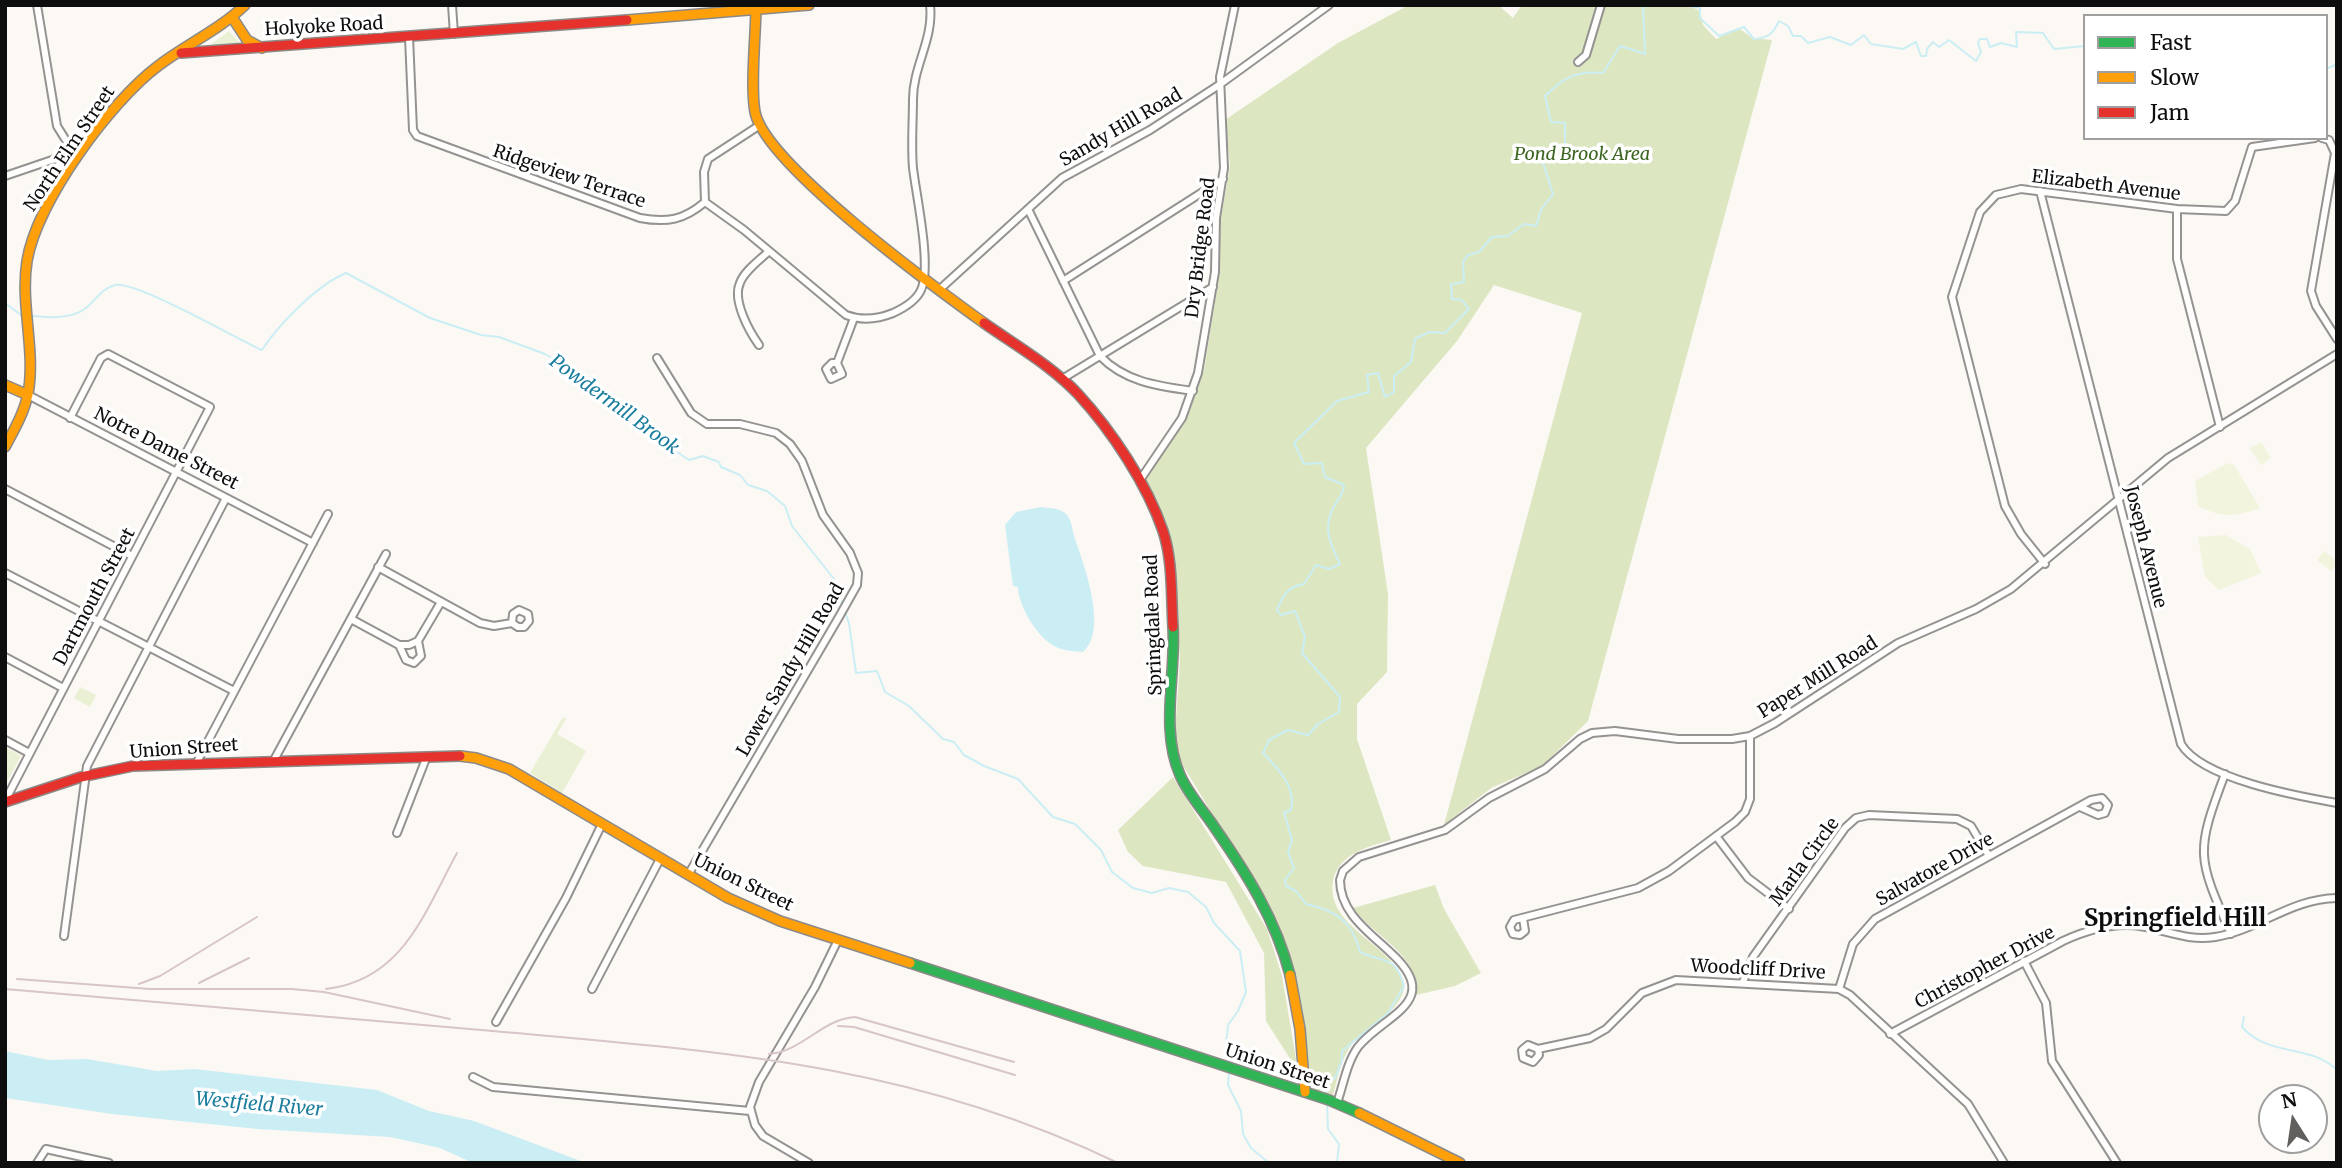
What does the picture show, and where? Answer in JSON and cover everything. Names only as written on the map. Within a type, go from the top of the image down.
[{"type":"main road","name":"North Elm Street","points":[[5,447],[28,395],[27,262],[38,223],[78,159],[127,92],[245,5]]},
{"type":"main road","name":"Holyoke Road","points":[[232,17],[247,40],[267,49],[756,7],[809,5]]},
{"type":"main road","name":"Springdale Road","points":[[756,7],[755,99],[760,125],[796,172],[925,280],[1062,379],[1090,407],[1140,480],[1163,531],[1168,553],[1175,657],[1170,732],[1172,755],[1180,775],[1261,902],[1278,937],[1293,995],[1305,1092]]},
{"type":"main road","points":[[179,53],[267,49]]},
{"type":"main road","name":"Notre Dame Street","points":[[5,385],[28,395]]},
{"type":"main road","name":"Union Street","points":[[5,801],[84,776],[133,766],[427,756],[468,757],[497,763],[751,909],[838,940],[1329,1100],[1460,1163]]},
{"type":"street","points":[[37,5],[57,127],[78,159]]},
{"type":"street","points":[[452,5],[454,34]]},
{"type":"street","points":[[760,125],[708,159],[704,172],[705,202],[769,251],[839,311],[854,318],[873,318],[899,310],[917,297],[925,280],[921,207],[912,161],[914,79],[930,32],[930,5]]},
{"type":"street","name":"Dry Bridge Road","points":[[1140,480],[1182,418],[1193,391],[1213,287],[1216,218],[1223,179],[1219,85],[1235,5]]},
{"type":"street","name":"Sandy Hill Road","points":[[939,290],[1072,172],[1128,144],[1219,85],[1329,5]]},
{"type":"street","points":[[1578,62],[1586,55],[1601,5]]},
{"type":"street","name":"Ridgeview Terrace","points":[[408,37],[412,130],[417,136],[640,218],[676,220],[692,213],[705,202]]},
{"type":"street","name":"Elizabeth Avenue","points":[[2045,564],[2021,534],[2004,506],[1952,301],[1975,221],[1994,196],[2008,191],[2040,191],[2177,209],[2226,211],[2235,201],[2252,148],[2267,143],[2296,140]]},
{"type":"street","points":[[2328,140],[2335,153],[2311,290],[2316,306],[2337,339]]},
{"type":"street","points":[[5,176],[52,160],[70,149]]},
{"type":"street","points":[[1063,281],[1223,179]]},
{"type":"street","name":"Joseph Avenue","points":[[2040,191],[2181,744],[2200,765],[2289,794],[2337,803]]},
{"type":"street","points":[[1028,209],[1100,356],[1118,372],[1133,379],[1193,391]]},
{"type":"street","points":[[2177,209],[2177,259],[2220,427]]},
{"type":"street","points":[[759,345],[744,316],[738,290],[741,279],[769,251]]},
{"type":"street","points":[[1062,379],[1213,287]]},
{"type":"street","points":[[837,363],[854,318]]},
{"type":"street","name":"Paper Mill Road","points":[[1329,1100],[1357,1048],[1401,1013],[1409,1001],[1412,986],[1403,963],[1362,926],[1345,904],[1340,880],[1351,862],[1387,846],[1445,830],[1489,798],[1545,769],[1580,738],[1592,733],[1615,731],[1678,739],[1750,736],[1898,643],[1976,609],[2045,564],[2118,498],[2168,458],[2337,354]]},
{"type":"street","name":"Dartmouth Street","points":[[5,801],[210,407],[114,356],[105,355],[99,360],[70,418]]},
{"type":"street","name":"Lower Sandy Hill Road","points":[[657,358],[691,413],[707,424],[761,428],[790,444],[809,474],[828,523],[855,563],[858,573],[854,591],[688,875]]},
{"type":"street","name":"Notre Dame Street","points":[[28,395],[313,542]]},
{"type":"street","points":[[5,489],[132,556]]},
{"type":"street","points":[[64,936],[87,786],[84,776],[226,498]]},
{"type":"street","points":[[197,762],[328,514]]},
{"type":"street","points":[[274,760],[386,554]]},
{"type":"street","points":[[378,567],[487,625],[512,623]]},
{"type":"street","points":[[5,573],[234,691]]},
{"type":"street","points":[[351,619],[399,645],[409,645],[418,641],[441,602]]},
{"type":"street","points":[[399,645],[405,660],[414,663],[421,656],[418,641]]},
{"type":"street","points":[[5,657],[63,688]]},
{"type":"street","points":[[1524,918],[1638,888],[1664,874],[1739,819],[1749,803],[1752,785],[1750,736]]},
{"type":"street","points":[[5,740],[29,753]]},
{"type":"street","points":[[397,833],[427,756]]},
{"type":"street","points":[[2225,774],[2206,825],[2202,852],[2207,880],[2231,934]]},
{"type":"street","name":"Salvatore Drive","points":[[1839,989],[1850,950],[1869,924],[2080,807]]},
{"type":"street","name":"Marla Circle","points":[[1743,982],[1753,957],[1845,828],[1865,815],[1962,820],[1976,832],[1989,856]]},
{"type":"street","points":[[496,1022],[566,898],[602,824]]},
{"type":"street","points":[[1716,836],[1748,878],[1788,909]]},
{"type":"street","points":[[592,989],[660,859]]},
{"type":"street","name":"Christopher Drive","points":[[1890,1034],[2071,937],[2103,927],[2138,926],[2201,939],[2231,934],[2291,905],[2337,898]]},
{"type":"street","points":[[809,1163],[763,1136],[750,1111],[759,1082],[815,987],[838,940]]},
{"type":"street","points":[[2024,961],[2046,1003],[2052,1061],[2117,1163]]},
{"type":"street","name":"Woodcliff Drive","points":[[1538,1049],[1571,1045],[1596,1036],[1642,993],[1664,982],[1689,979],[1839,989],[1850,995],[1968,1104],[2004,1163]]},
{"type":"street","points":[[473,1077],[493,1087],[750,1111]]},
{"type":"street","points":[[37,1163],[46,1149],[109,1163]]},
{"type":"green space","name":"Pond Brook Area","points":[[1409,5],[1498,5],[1513,18],[1522,5],[1688,5],[1700,11],[1703,25],[1716,39],[1739,28],[1752,38],[1772,40],[1588,721],[1542,766],[1491,788],[1444,825],[1582,313],[1494,285],[1457,341],[1366,448],[1388,594],[1387,672],[1357,704],[1357,739],[1391,840],[1356,853],[1341,864],[1333,881],[1334,898],[1340,912],[1351,925],[1390,960],[1404,989],[1395,1007],[1349,1048],[1333,1095],[1313,1089],[1294,975],[1276,919],[1179,759],[1175,733],[1180,661],[1172,550],[1144,477],[1185,422],[1204,370],[1218,283],[1219,229],[1230,165],[1225,120],[1338,43]]},
{"type":"green space","points":[[229,31],[240,43],[238,46],[206,48]]},
{"type":"green space","points":[[2261,442],[2271,458],[2261,465],[2250,448]]},
{"type":"green space","points":[[2228,463],[2234,465],[2260,508],[2229,515],[2214,513],[2198,506],[2195,481]]},
{"type":"green space","points":[[2226,535],[2250,549],[2261,573],[2219,590],[2205,577],[2198,537]]},
{"type":"green space","points":[[2324,551],[2337,561],[2332,572],[2317,560]]},
{"type":"green space","points":[[80,687],[96,695],[90,707],[74,698]]},
{"type":"green space","points":[[563,717],[566,719],[557,734],[586,751],[562,793],[530,773]]},
{"type":"green space","points":[[5,747],[21,756],[5,785]]},
{"type":"green space","points":[[1173,777],[1267,929],[1282,976],[1298,1071],[1266,1021],[1264,953],[1226,882],[1143,866],[1128,852],[1118,830]]},
{"type":"green space","points":[[1435,885],[1444,909],[1481,973],[1455,986],[1416,995],[1411,968],[1394,947],[1353,908]]},
{"type":"water","points":[[1041,507],[1058,509],[1067,515],[1088,578],[1094,628],[1090,642],[1083,652],[1069,651],[1049,643],[1025,612],[1018,587],[1013,586],[1005,525],[1016,512]]},
{"type":"water","name":"Westfield River","points":[[5,1051],[48,1060],[87,1059],[157,1071],[195,1069],[377,1090],[429,1111],[474,1121],[586,1163],[473,1163],[440,1148],[390,1137],[258,1129],[112,1114],[5,1098]]},
{"type":"waterway","points":[[1326,1096],[1325,1081],[1335,1078],[1342,1061],[1342,1051],[1388,1013],[1404,986],[1393,965],[1360,952],[1353,932],[1342,919],[1326,910],[1306,904],[1296,891],[1286,886],[1285,880],[1294,868],[1288,852],[1292,840],[1284,812],[1290,811],[1291,795],[1285,779],[1263,753],[1269,740],[1288,730],[1308,735],[1318,724],[1339,712],[1340,697],[1302,653],[1305,637],[1295,611],[1281,615],[1277,610],[1286,592],[1304,584],[1316,565],[1329,569],[1340,564],[1331,544],[1328,524],[1344,485],[1325,477],[1322,463],[1304,464],[1294,443],[1337,401],[1369,392],[1367,375],[1378,373],[1385,397],[1394,392],[1394,376],[1411,362],[1415,339],[1429,332],[1445,333],[1469,309],[1462,300],[1452,299],[1451,284],[1464,282],[1463,262],[1468,255],[1479,252],[1492,237],[1508,236],[1524,224],[1536,226],[1541,210],[1553,194],[1542,159],[1548,153],[1558,157],[1565,155],[1565,123],[1551,122],[1545,96],[1558,84],[1578,74],[1603,73],[1620,46],[1645,54],[1643,5]]},
{"type":"waterway","points":[[1684,5],[1700,8],[1700,18],[1719,36],[1744,27],[1754,39],[1763,38],[1772,32],[1779,21],[1788,26],[1793,36],[1801,36],[1808,43],[1830,37],[1851,45],[1864,35],[1871,44],[1903,49],[1916,42],[1921,56],[1926,56],[1927,49],[1933,42],[1939,47],[1949,40],[1976,61],[1981,52],[1978,43],[1980,39],[1987,39],[1990,47],[2001,43],[2017,47],[2016,32],[2043,33],[2054,49],[2083,46]]},
{"type":"waterway","points":[[2328,68],[2337,64]]},
{"type":"waterway","name":"Powdermill Brook","points":[[33,316],[68,316],[86,308],[110,287],[127,286],[164,301],[262,350],[300,306],[323,286],[346,273],[430,318],[481,335],[499,337],[545,354],[564,365],[605,403],[689,460],[703,456],[719,462],[721,467],[740,475],[748,485],[767,491],[785,506],[792,526],[834,579],[843,607]]},
{"type":"waterway","name":"Powdermill Brook","points":[[5,303],[21,315]]},
{"type":"waterway","name":"Powdermill Brook","points":[[845,612],[856,673],[877,671],[885,692],[909,706],[943,739],[954,742],[964,755],[984,766],[1018,779],[1053,817],[1075,824],[1101,850],[1112,872],[1133,888],[1152,893],[1169,888],[1188,892],[1206,907],[1214,923],[1240,951],[1246,992],[1228,1025],[1226,1044],[1230,1065]]},
{"type":"waterway","points":[[2244,1017],[2242,1027],[2253,1037],[2277,1047],[2314,1056],[2337,1070]]},
{"type":"waterway","name":"Powdermill Brook","points":[[1229,1071],[1228,1085],[1241,1111],[1243,1134],[1251,1148],[1269,1163]]},
{"type":"waterway","points":[[1327,1102],[1328,1129],[1339,1144],[1337,1163]]},
{"type":"railway","points":[[326,989],[352,983],[393,958],[421,920],[457,853]]},
{"type":"railway","points":[[139,984],[160,976],[257,917]]},
{"type":"railway","points":[[199,983],[249,958]]},
{"type":"railway","points":[[17,979],[150,989],[292,989],[324,992],[450,1019]]},
{"type":"railway","points":[[5,989],[656,1046],[812,1067],[965,1103],[1041,1129],[1118,1163]]},
{"type":"railway","points":[[769,1054],[792,1047],[832,1023],[855,1017],[1014,1062]]},
{"type":"railway","points":[[838,1026],[854,1027],[1015,1075]]},
{"type":"traffic: fast","points":[[1173,627],[1170,721],[1174,758],[1187,789],[1227,845],[1269,916],[1290,975]]},
{"type":"traffic: fast","points":[[910,963],[1329,1100],[1359,1113]]},
{"type":"traffic: slow","points":[[5,447],[28,394],[30,361],[25,294],[27,261],[45,210],[60,182],[98,128],[139,82],[245,5]]},
{"type":"traffic: slow","points":[[756,5],[754,101],[755,112],[766,135],[819,193],[894,255],[984,323]]},
{"type":"traffic: slow","points":[[627,20],[809,5]]},
{"type":"traffic: slow","points":[[232,17],[247,40],[262,48]]},
{"type":"traffic: slow","points":[[5,385],[28,395]]},
{"type":"traffic: slow","points":[[460,756],[476,758],[509,769],[728,898],[780,921],[910,963]]},
{"type":"traffic: slow","points":[[1290,975],[1300,1029],[1305,1092]]},
{"type":"traffic: slow","points":[[1359,1113],[1460,1163]]},
{"type":"traffic: jam","points":[[181,53],[627,20]]},
{"type":"traffic: jam","points":[[984,323],[1068,384],[1103,424],[1127,459],[1148,495],[1163,531],[1170,566],[1173,627]]},
{"type":"traffic: jam","points":[[5,802],[81,777],[133,766],[460,756]]},
{"type":"district","name":"Springfield Hill","points":[[2175,919]]}]
